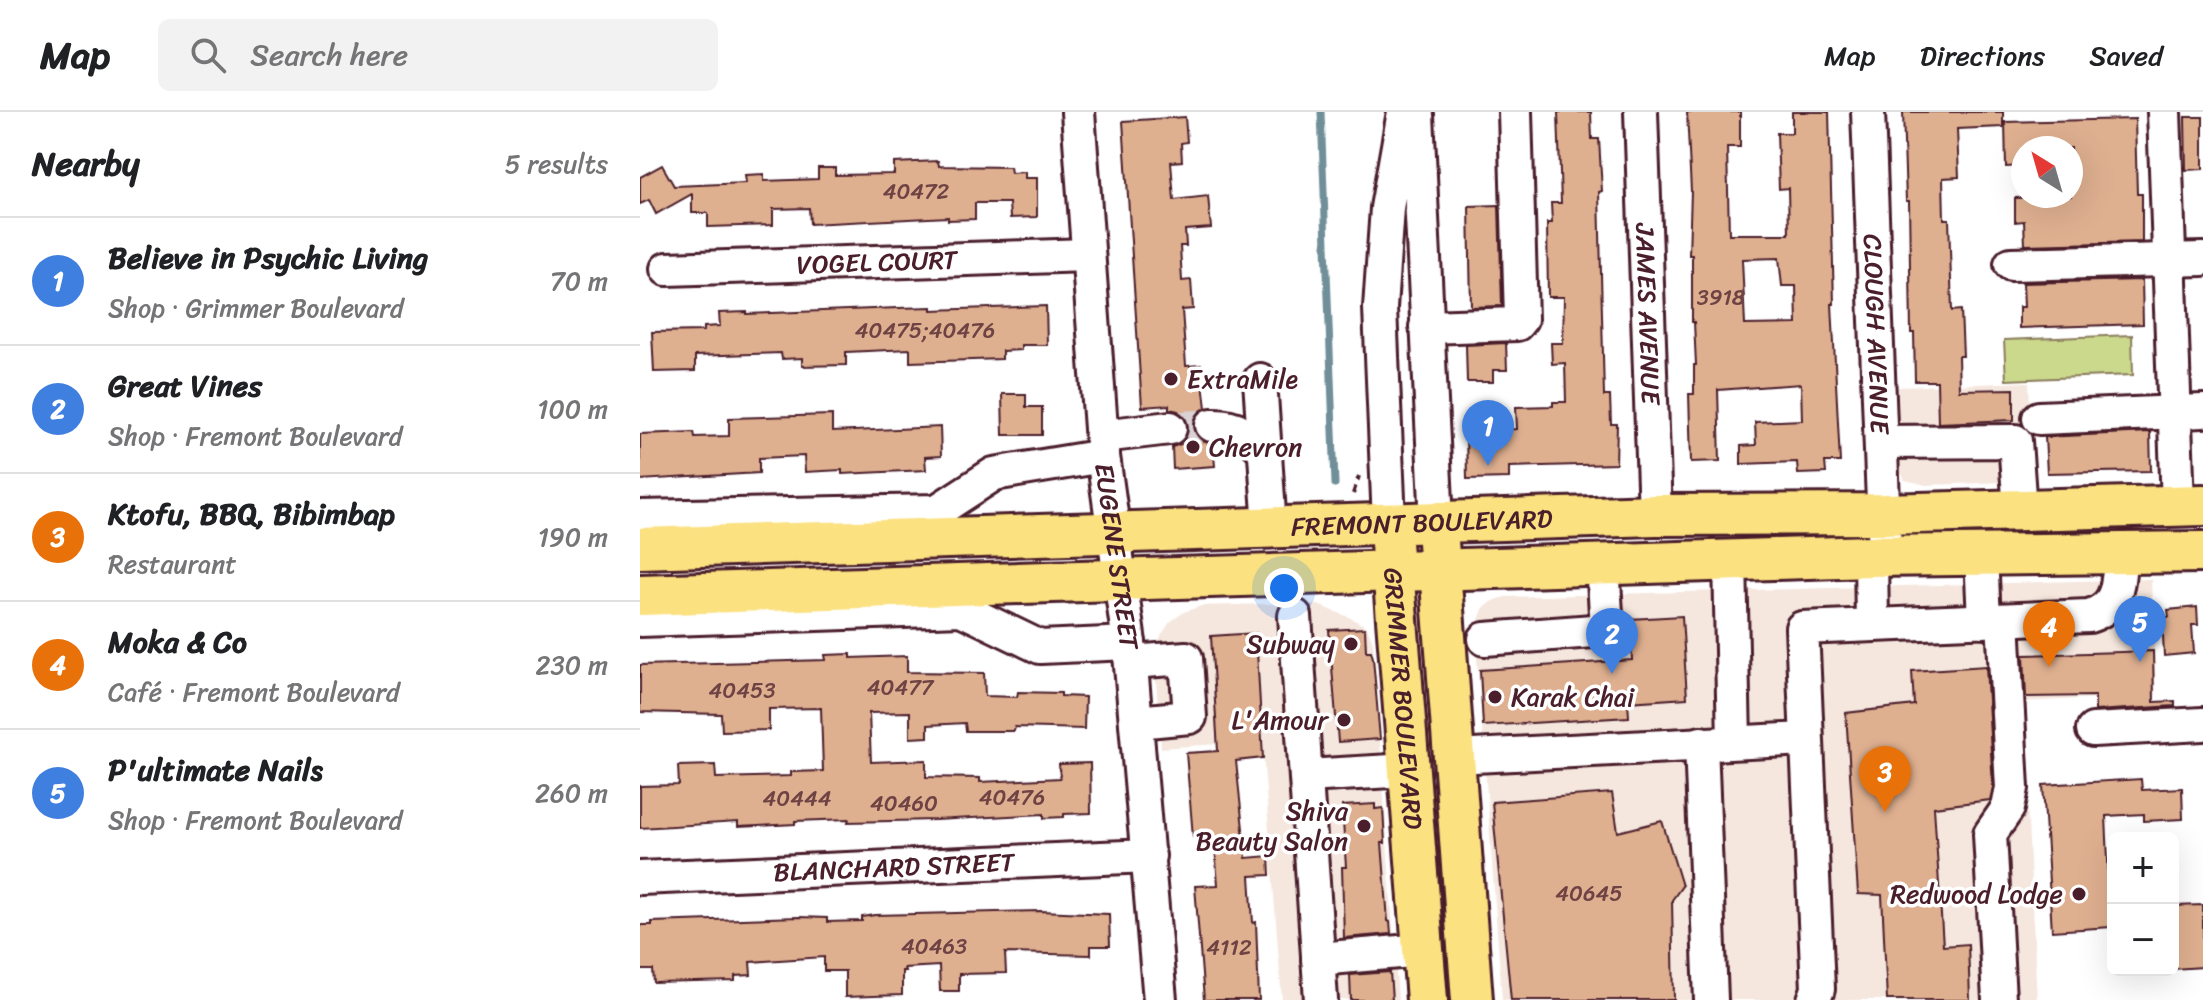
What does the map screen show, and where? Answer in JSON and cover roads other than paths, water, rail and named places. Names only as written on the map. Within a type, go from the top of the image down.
[{"type":"main road","name":"FREMONT BOULEVARD","points":[[640,548],[1115,535],[1655,515],[1884,514],[2191,505]]},
{"type":"main road","name":"GRIMMER BOULEVARD","points":[[1389,523],[1427,1000]]},
{"type":"main road","name":"GRIMMER BOULEVARD","points":[[1437,523],[1472,1000]]},
{"type":"main road","name":"FREMONT BOULEVARD","points":[[640,595],[1393,569],[1878,556],[2203,552]]},
{"type":"street","name":"EUGENE STREET","points":[[1078,112],[1102,446],[1130,653],[1160,1000]]},
{"type":"street","name":"GRIMMER BOULEVARD","points":[[1389,523],[1380,308],[1387,208],[1404,112]]},
{"type":"street","name":"GRIMMER BOULEVARD","points":[[1417,112],[1437,523]]},
{"type":"street","points":[[1426,327],[1510,325],[1517,324],[1521,319],[1515,112]]},
{"type":"street","name":"JAMES AVENUE","points":[[1641,112],[1655,515]]},
{"type":"street","name":"CLOUGH AVENUE","points":[[1868,112],[1884,514],[1872,625]]},
{"type":"street","points":[[2164,112],[2170,260],[2189,412],[2191,505]]},
{"type":"street","name":"VOGEL COURT","points":[[667,269],[1087,255]]},
{"type":"street","points":[[2011,264],[2203,259]]},
{"type":"street","points":[[1260,380],[1270,529]]},
{"type":"street","points":[[2039,418],[2189,412]]},
{"type":"street","points":[[1212,425],[1228,425],[1241,430],[1265,451]]},
{"type":"street","points":[[640,517],[937,511],[994,474],[1170,428]]},
{"type":"street","points":[[1881,442],[2015,441],[2020,510]]},
{"type":"street","points":[[1814,1000],[1818,989],[1802,628],[2089,616],[2103,612],[2114,599],[2121,553]]},
{"type":"street","points":[[1981,554],[1993,620],[2012,788],[2008,808],[1990,834],[1999,1000]]},
{"type":"street","points":[[1730,560],[1734,742]]},
{"type":"street","points":[[1485,639],[1607,630],[1603,564]]},
{"type":"street","points":[[640,620],[961,609],[1040,647],[1186,658],[1190,717],[1136,722]]},
{"type":"street","points":[[1295,616],[1321,1000]]},
{"type":"street","points":[[2093,730],[2203,724]]},
{"type":"street","points":[[1454,757],[1806,739]]},
{"type":"street","points":[[1701,743],[1711,1000]]},
{"type":"street","points":[[1306,776],[1409,770]]},
{"type":"street","name":"BLANCHARD STREET","points":[[640,878],[1149,856]]},
{"type":"street","points":[[1318,959],[1423,950]]},
{"type":"waterway","points":[[1321,112],[1335,484]]},
{"type":"tunnel","points":[[1170,428],[1212,425]]},
{"type":"place","name":"ExtraMile","points":[[1171,379]]},
{"type":"place","name":"Chevron","points":[[1193,447]]},
{"type":"place","name":"Believe in Psychic Living","points":[[1488,466]]},
{"type":"place","name":"Subway","points":[[1351,644]]},
{"type":"place","name":"P'ultimate Nails","points":[[2140,662]]},
{"type":"place","name":"Moka & Co","points":[[2049,667]]},
{"type":"place","name":"Great Vines","points":[[1612,674]]},
{"type":"place","name":"Karak Chai","points":[[1495,697]]},
{"type":"place","name":"L'Amour","points":[[1344,720]]},
{"type":"place","name":"Ktofu, BBQ, Bibimbap","points":[[1885,812]]},
{"type":"place","name":"Shiva Beauty Salon","points":[[1364,826]]},
{"type":"place","name":"Redwood Lodge","points":[[2079,894]]}]
